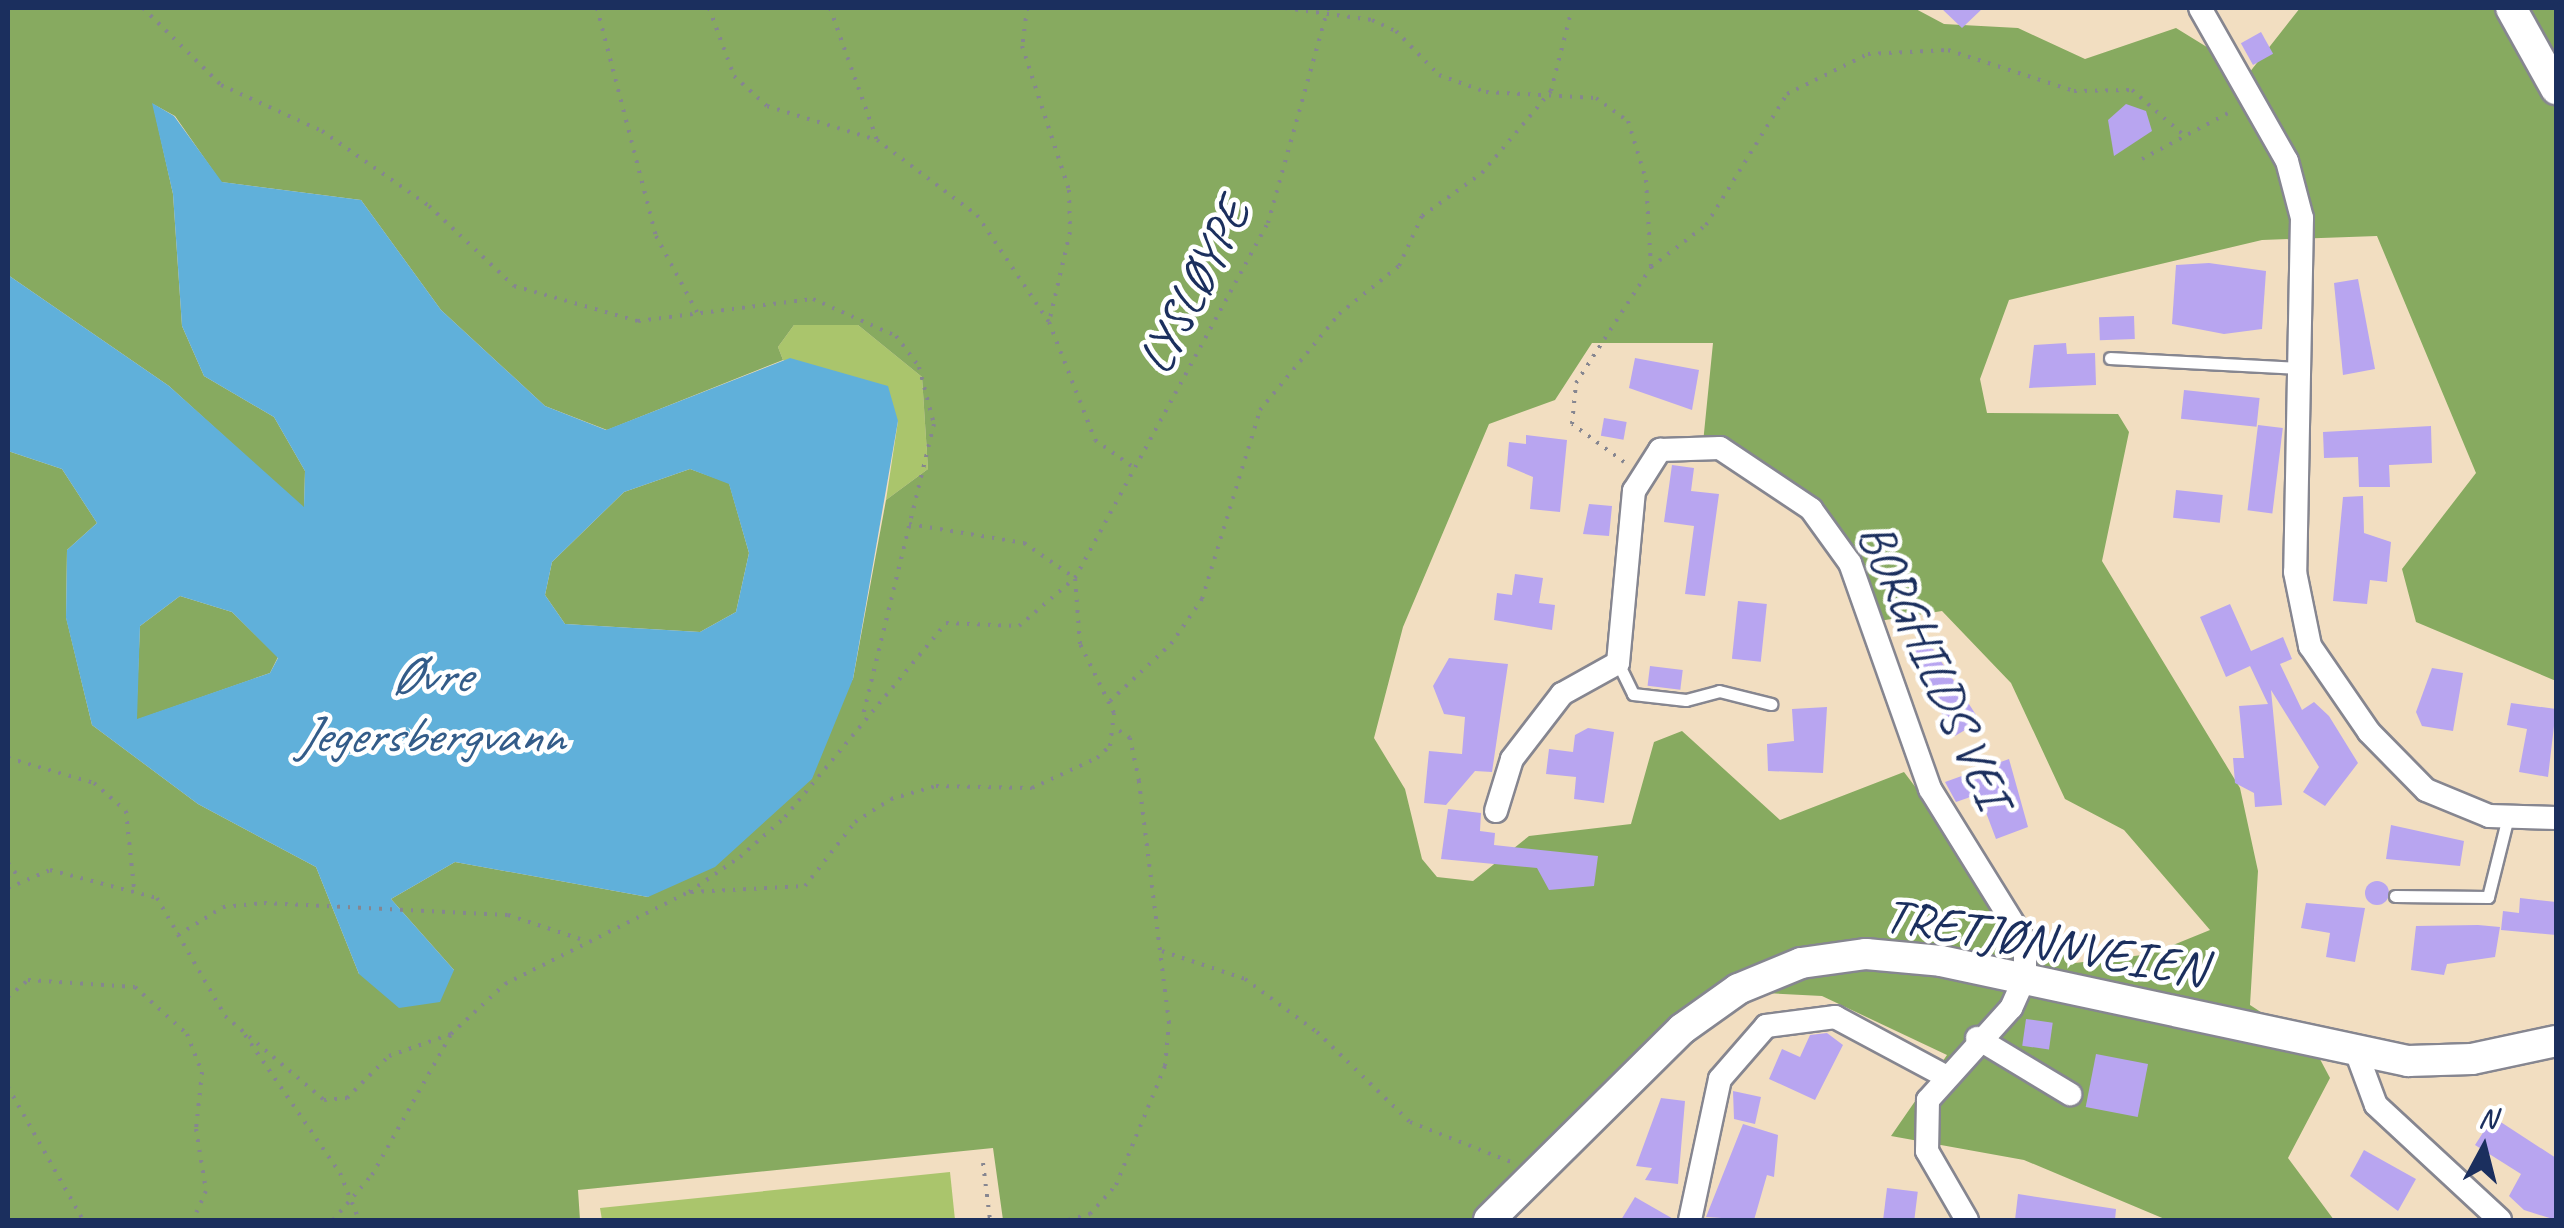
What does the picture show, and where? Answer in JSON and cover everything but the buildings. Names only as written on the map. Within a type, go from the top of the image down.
[{"type":"street","points":[[2200,8],[2287,161],[2302,218],[2295,572],[2310,646],[2369,732],[2426,790],[2508,817],[2556,818]]},
{"type":"street","points":[[2511,8],[2556,89]]},
{"type":"street","name":"BORGHILDS VEI","points":[[1642,471],[1682,443],[1720,448],[1787,489],[1833,534],[1924,776],[2025,942],[2025,977]]},
{"type":"street","points":[[1496,811],[1512,759],[1562,694],[1618,662],[1642,471]]},
{"type":"street","name":"TRETJØNNVEIEN","points":[[1489,1220],[1628,1074],[1768,974],[1866,954],[2025,977],[2357,1054],[2472,1060],[2556,1041]]},
{"type":"street","points":[[1967,1220],[1927,1151],[1928,1100],[1942,1075],[2010,1008],[2025,977]]},
{"type":"street","points":[[1690,1220],[1720,1079],[1766,1026],[1834,1017],[1942,1075]]},
{"type":"street","points":[[1977,1038],[2070,1094]]},
{"type":"street","points":[[2357,1054],[2376,1105],[2500,1220]]},
{"type":"lane","points":[[2110,358],[2298,368]]},
{"type":"lane","points":[[1618,662],[1633,694],[1686,700],[1718,691],[1771,704]]},
{"type":"lane","points":[[2396,896],[2488,897],[2508,817]]},
{"type":"path","points":[[143,8],[220,86],[322,132],[430,206],[514,286],[638,320],[699,316],[813,299],[896,336],[919,367],[934,424],[862,721]]},
{"type":"path","points":[[597,8],[656,236],[699,316]]},
{"type":"path","points":[[708,8],[734,76],[766,106],[876,140],[977,215],[1049,322],[1095,440],[1137,470]]},
{"type":"path","points":[[830,8],[876,140]]},
{"type":"path","points":[[1027,8],[1022,46],[1069,190],[1070,232],[1049,322]]},
{"type":"path","points":[[1285,8],[1325,11],[1396,30],[1454,81],[1486,92],[1552,91],[1596,98],[1628,121],[1646,180],[1651,268]]},
{"type":"path","points":[[1110,701],[1171,644],[1202,599],[1260,410],[1339,314],[1398,266],[1422,216],[1482,173],[1552,91],[1572,8]]},
{"type":"path","name":"LYSLØYPE","points":[[333,1220],[351,1203],[451,1034],[522,971],[690,892],[785,817],[946,623],[1019,626],[1075,578],[1268,223],[1325,11]]},
{"type":"path","points":[[1642,471],[1584,439],[1570,406],[1605,328],[1651,268],[1706,225],[1787,94],[1868,54],[1948,50],[2074,91],[2132,90],[2187,138]]},
{"type":"path","points":[[2142,160],[2187,138],[2253,97]]},
{"type":"path","points":[[909,524],[1024,543],[1075,578],[1080,644],[1110,701],[1115,728],[1130,738],[1160,951],[1165,1066],[1116,1185],[1090,1214],[1068,1220]]},
{"type":"path","name":"LYSLØYPE","points":[[690,892],[805,886],[855,822],[890,799],[936,786],[1056,781],[1097,758],[1115,728]]},
{"type":"path","points":[[8,758],[94,783],[126,811],[134,889]]},
{"type":"path","points":[[8,863],[21,880]]},
{"type":"path","name":"LYSLØYPE","points":[[8,888],[50,870],[134,889],[164,906],[204,992],[313,1094],[334,1101],[389,1056],[451,1034]]},
{"type":"path","points":[[178,935],[223,907],[264,903],[508,915],[584,940]]},
{"type":"path","points":[[1160,951],[1245,979],[1318,1032],[1410,1122],[1516,1164]]},
{"type":"path","points":[[8,997],[28,980],[135,987],[187,1034],[202,1072],[196,1130],[206,1191],[193,1220]]},
{"type":"path","name":"LYSLØYPE","points":[[244,1032],[340,1173],[359,1220]]},
{"type":"path","points":[[8,1086],[83,1220]]},
{"type":"path","points":[[983,1163],[990,1220]]},
{"type":"green space","points":[[8,8],[1914,8],[1944,24],[2018,28],[2085,59],[2176,28],[2249,73],[2300,8],[2556,8],[2556,681],[2416,622],[2402,569],[2476,473],[2377,236],[2262,240],[2009,300],[1980,379],[1987,413],[2118,414],[2129,432],[2102,561],[2240,788],[2258,871],[2250,1005],[2313,1046],[2330,1078],[2288,1158],[2334,1220],[2167,1220],[2024,1160],[1891,1136],[1947,1055],[1822,996],[1726,991],[1484,1220],[1003,1220],[993,1148],[578,1190],[580,1220],[8,1220],[8,451],[62,469],[97,523],[67,550],[66,617],[92,725],[198,804],[316,867],[359,974],[454,970],[391,899],[455,862],[648,897],[853,679],[886,500],[928,469],[922,377],[858,325],[794,325],[778,347],[783,360],[607,430],[545,406],[441,310],[361,200],[221,182],[175,116],[153,104],[173,194],[182,326],[204,376],[274,417],[305,471],[304,509],[169,386],[8,275]],"holes":[[[1592,343],[1713,343],[1703,443],[1803,511],[1879,621],[1942,611],[2011,683],[2065,799],[2124,830],[2210,930],[2151,954],[2075,963],[2013,916],[1904,772],[1780,820],[1682,731],[1654,742],[1631,824],[1529,836],[1473,881],[1437,877],[1422,859],[1405,789],[1374,738],[1403,627],[1489,424],[1555,400]]]},
{"type":"green space","points":[[794,325],[858,325],[922,377],[928,469],[886,500],[898,421],[783,360],[778,347]]},
{"type":"green space","points":[[690,469],[729,483],[749,553],[736,612],[700,632],[565,624],[545,595],[552,562],[624,492]]},
{"type":"green space","points":[[180,596],[232,612],[278,657],[270,673],[136,720],[140,626]]},
{"type":"green space","points":[[950,1172],[955,1220],[602,1220],[600,1208]]},
{"type":"water","name":"Øvre Jegersbergvann","points":[[152,103],[174,116],[222,182],[361,200],[441,310],[545,406],[606,430],[790,358],[888,386],[898,421],[853,679],[812,779],[715,867],[648,897],[455,862],[391,899],[454,970],[440,1002],[399,1008],[359,974],[316,867],[198,804],[92,725],[66,618],[67,550],[97,523],[62,469],[8,451],[8,275],[169,386],[304,507],[305,471],[274,417],[204,376],[182,326],[173,194]],"holes":[[[690,469],[729,484],[749,553],[736,612],[700,632],[565,624],[545,595],[552,562],[624,492]],[[180,596],[232,612],[278,658],[270,673],[137,719],[140,626]]]}]
